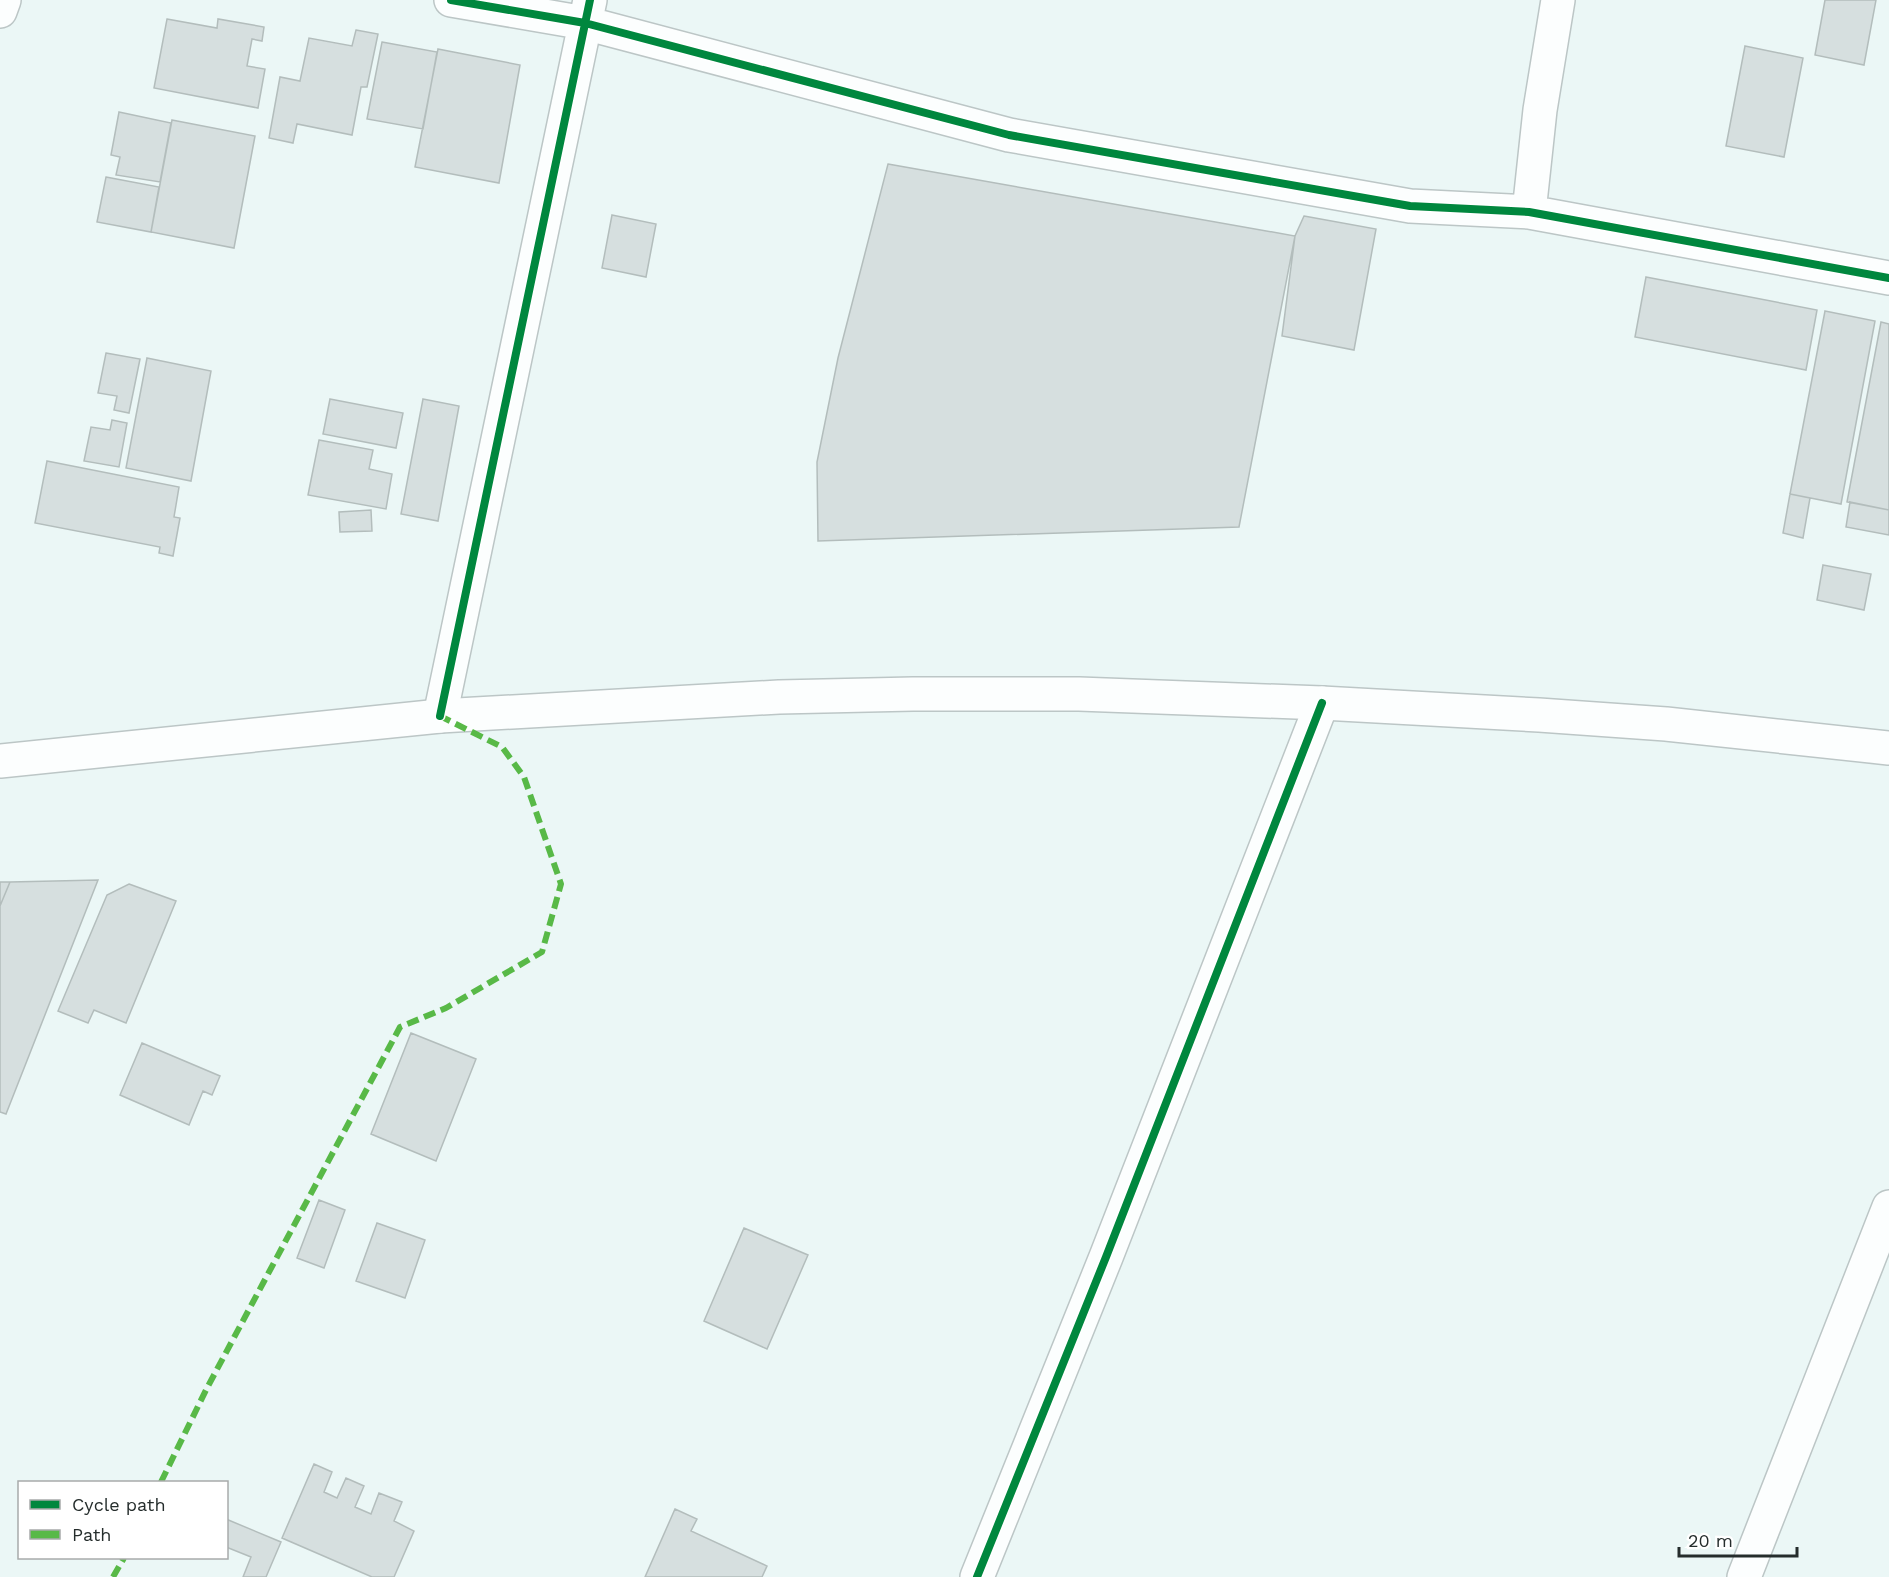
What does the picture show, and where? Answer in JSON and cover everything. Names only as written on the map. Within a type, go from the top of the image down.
[{"type":"street","points":[[0,11],[4,0]]},
{"type":"street","points":[[451,0],[588,12],[1009,135],[1410,206],[1529,212],[1889,278]]},
{"type":"street","points":[[1529,212],[1540,110],[1558,0]]},
{"type":"street","points":[[440,716],[588,12]]},
{"type":"street","points":[[0,761],[440,716],[779,697],[913,694],[1079,694],[1322,703],[1666,724],[1889,748]]},
{"type":"street","points":[[977,1577],[1111,1246],[1322,703]]},
{"type":"street","points":[[1744,1577],[1889,1208]]},
{"type":"building","points":[[1825,0],[1876,0],[1864,65],[1815,55]]},
{"type":"building","points":[[167,19],[217,28],[218,19],[264,27],[262,41],[252,39],[247,66],[265,69],[258,108],[154,88]]},
{"type":"building","points":[[356,30],[378,34],[367,87],[361,87],[352,135],[297,124],[293,143],[269,138],[280,77],[300,81],[309,38],[352,46]]},
{"type":"building","points":[[382,42],[437,52],[423,129],[367,119]]},
{"type":"building","points":[[1745,46],[1803,58],[1784,157],[1726,146]]},
{"type":"building","points":[[438,49],[520,65],[499,183],[415,167]]},
{"type":"building","points":[[119,112],[171,123],[160,182],[116,175],[120,157],[111,155]]},
{"type":"building","points":[[172,120],[255,136],[234,248],[151,232]]},
{"type":"building","points":[[888,164],[1295,236],[1239,527],[818,541],[817,462],[838,358]]},
{"type":"building","points":[[106,177],[159,187],[151,232],[97,222]]},
{"type":"building","points":[[612,215],[656,224],[646,277],[602,268]]},
{"type":"building","points":[[1304,216],[1376,229],[1354,350],[1282,336],[1295,236]]},
{"type":"building","points":[[1646,277],[1817,310],[1806,370],[1635,337]]},
{"type":"building","points":[[1825,311],[1875,321],[1841,504],[1790,494]]},
{"type":"building","points":[[1881,322],[1889,324],[1889,510],[1847,502]]},
{"type":"building","points":[[106,353],[140,359],[129,413],[114,410],[117,396],[98,393]]},
{"type":"building","points":[[147,358],[211,371],[191,481],[126,468]]},
{"type":"building","points":[[330,399],[403,413],[396,448],[323,434]]},
{"type":"building","points":[[423,399],[459,406],[438,521],[401,514]]},
{"type":"building","points":[[112,420],[127,423],[119,467],[84,461],[91,427],[110,430]]},
{"type":"building","points":[[319,440],[373,450],[369,469],[392,474],[386,509],[308,495]]},
{"type":"building","points":[[47,461],[179,487],[174,517],[180,518],[173,556],[159,553],[160,547],[35,523]]},
{"type":"building","points":[[1790,494],[1810,498],[1803,538],[1783,533]]},
{"type":"building","points":[[1850,502],[1889,510],[1889,535],[1846,527]]},
{"type":"building","points":[[371,510],[372,531],[340,532],[339,512]]},
{"type":"building","points":[[1823,565],[1871,574],[1864,610],[1817,600]]},
{"type":"building","points":[[98,880],[6,1114],[0,1112],[0,906],[10,882]]},
{"type":"building","points":[[0,882],[10,882],[0,906]]},
{"type":"building","points":[[129,884],[176,901],[126,1023],[94,1010],[88,1023],[58,1011],[107,895]]},
{"type":"building","points":[[411,1033],[476,1059],[436,1161],[371,1134]]},
{"type":"building","points":[[142,1043],[220,1076],[212,1095],[203,1091],[189,1125],[120,1095]]},
{"type":"building","points":[[319,1200],[345,1210],[324,1268],[297,1258]]},
{"type":"building","points":[[377,1223],[425,1240],[405,1298],[356,1281]]},
{"type":"building","points":[[744,1228],[808,1255],[767,1349],[704,1321]]},
{"type":"building","points":[[314,1464],[332,1472],[324,1492],[337,1498],[346,1478],[364,1486],[355,1507],[371,1514],[379,1493],[402,1502],[394,1521],[414,1531],[394,1577],[372,1577],[282,1538]]},
{"type":"building","points":[[675,1509],[697,1519],[691,1531],[767,1566],[762,1577],[645,1577]]},
{"type":"building","points":[[228,1520],[281,1542],[266,1577],[243,1577],[251,1557],[228,1548]]},
{"type":"marked path","points":[[161,1481],[207,1388],[400,1027],[446,1008],[542,952],[561,884],[524,777],[502,747],[440,716]]},
{"type":"marked path","points":[[113,1577],[123,1559]]},
{"type":"cycle path","points":[[451,0],[585,23],[1009,135],[1410,206],[1529,212],[1889,278]]},
{"type":"cycle path","points":[[440,716],[590,0]]},
{"type":"cycle path","points":[[977,1577],[1106,1257],[1322,703]]}]
